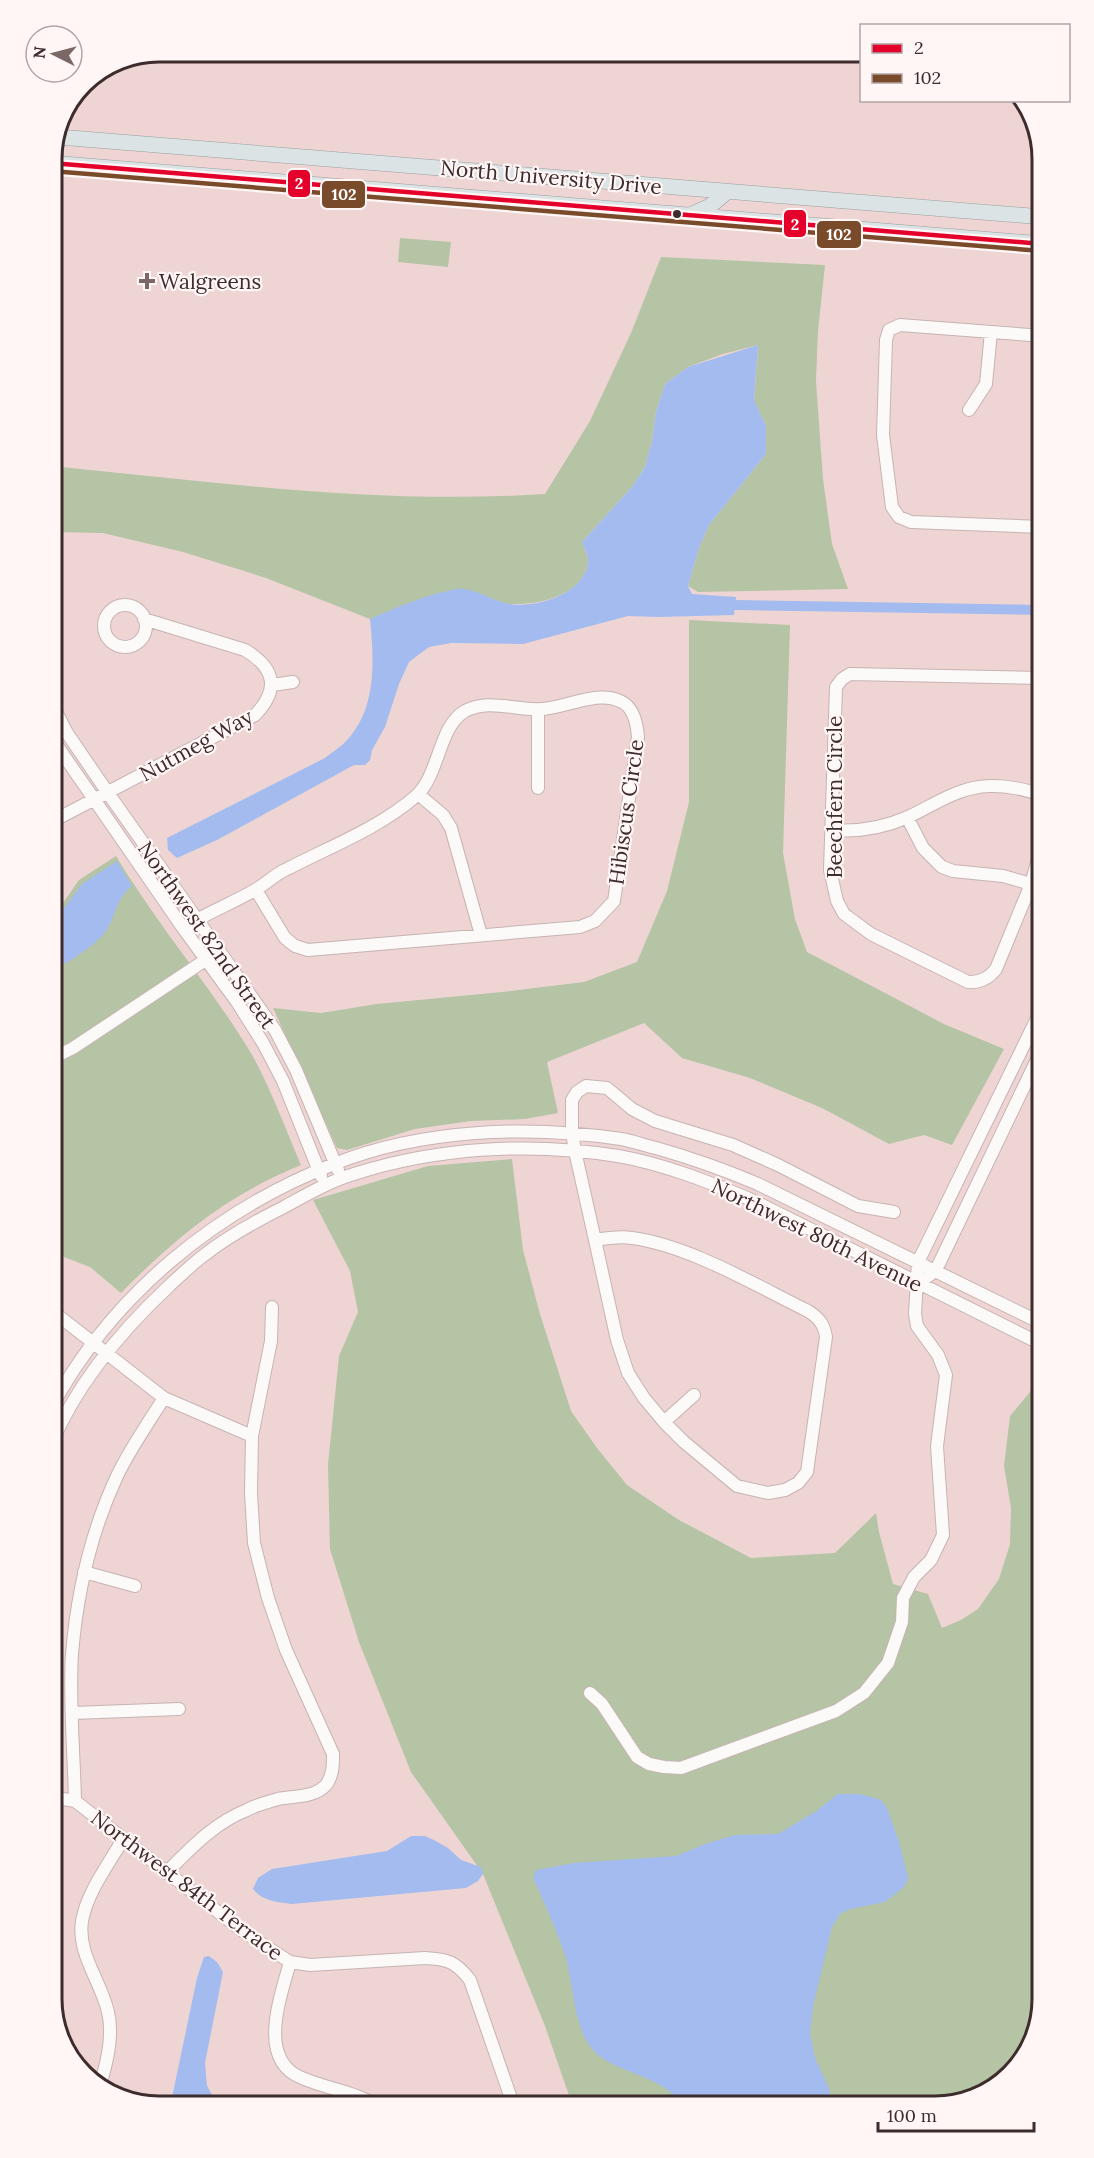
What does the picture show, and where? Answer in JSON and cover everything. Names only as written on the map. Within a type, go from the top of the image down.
[{"type":"main road","name":"North University Drive","points":[[64,138],[1032,216]]},
{"type":"main road","name":"North University Drive","points":[[62,164],[1032,243]]},
{"type":"main road","points":[[690,215],[710,206],[728,191]]},
{"type":"street","points":[[1032,335],[900,325],[889,330],[886,340],[883,435],[892,507],[899,517],[911,522],[1032,527]]},
{"type":"street","points":[[969,410],[986,384],[991,332]]},
{"type":"street","points":[[144,619],[245,650],[259,658],[269,671],[272,685],[293,682]]},
{"type":"street","name":"Beechfern Circle","points":[[1032,678],[850,674],[842,679],[836,687],[830,870],[837,902],[844,914],[871,934],[968,982],[984,980],[996,969],[1032,877]]},
{"type":"street","name":"Nutmeg Way","points":[[62,816],[255,715],[267,703],[272,685]]},
{"type":"street","name":"Hibiscus Circle","points":[[183,928],[196,919],[255,890],[282,871],[341,843],[391,814],[418,795],[436,765],[454,721],[466,711],[481,705],[538,710],[558,708],[596,698],[608,698],[622,702],[631,710],[636,722],[638,737],[614,901],[595,921],[580,927],[308,950],[295,946],[285,938],[255,890]]},
{"type":"street","points":[[538,710],[538,788]]},
{"type":"street","name":"Northwest 82nd Street","points":[[62,723],[108,793],[275,1030],[296,1070],[343,1179]]},
{"type":"street","name":"Northwest 82nd Street","points":[[62,754],[263,1042],[283,1081],[326,1186]]},
{"type":"street","points":[[832,830],[856,831],[888,825],[948,796],[971,788],[1011,787],[1032,792]]},
{"type":"street","points":[[418,795],[443,815],[451,828],[481,935]]},
{"type":"street","points":[[907,817],[923,848],[942,867],[953,871],[1003,876],[1030,884]]},
{"type":"street","points":[[62,1053],[219,951]]},
{"type":"street","points":[[590,1693],[602,1704],[637,1757],[656,1766],[681,1768],[836,1711],[864,1693],[888,1663],[902,1619],[903,1598],[915,1577],[931,1560],[943,1535],[937,1446],[946,1375],[938,1355],[917,1326],[915,1314],[918,1262],[1032,1029]]},
{"type":"street","points":[[918,1284],[936,1270],[1032,1070]]},
{"type":"street","points":[[595,1240],[630,1238],[680,1250],[819,1318],[826,1337],[807,1472],[798,1483],[785,1490],[768,1493],[737,1486],[684,1442],[644,1398],[628,1373],[617,1340],[575,1151],[572,1100],[577,1092],[586,1086],[607,1088],[632,1109],[656,1121],[733,1145],[858,1206],[894,1212]]},
{"type":"street","name":"Northwest 80th Avenue","points":[[62,1391],[93,1343],[134,1294],[190,1245],[237,1213],[289,1184],[335,1163],[426,1139],[479,1132],[573,1133],[624,1139],[722,1169],[758,1184],[1032,1318]]},
{"type":"street","name":"Northwest 80th Avenue","points":[[62,1423],[74,1400],[106,1355],[148,1305],[203,1256],[250,1225],[352,1174],[429,1157],[480,1150],[529,1148],[575,1151],[629,1159],[667,1168],[752,1200],[1032,1339]]},
{"type":"street","points":[[166,1873],[198,1841],[221,1824],[246,1810],[267,1803],[311,1794],[325,1786],[333,1772],[333,1754],[286,1650],[268,1598],[254,1542],[251,1492],[252,1436],[272,1341],[272,1307]]},
{"type":"street","points":[[62,1319],[164,1398],[252,1436]]},
{"type":"street","points":[[664,1422],[694,1395]]},
{"type":"street","points":[[75,1801],[72,1656],[84,1572],[95,1532],[117,1477],[136,1441],[164,1398]]},
{"type":"street","points":[[84,1572],[135,1586]]},
{"type":"street","points":[[73,1713],[179,1709]]},
{"type":"street","name":"Northwest 84th Terrace","points":[[62,1799],[75,1801],[244,1932],[290,1962],[310,1965],[425,1958],[443,1959],[459,1966],[470,1980],[510,2096]]},
{"type":"street","points":[[102,2078],[109,2037],[108,2013],[82,1941],[82,1921],[88,1900],[123,1839]]},
{"type":"street","points":[[290,1962],[274,2038],[278,2056],[287,2070],[301,2078],[360,2096]]},
{"type":"green space","points":[[400,238],[451,242],[448,267],[398,262]]},
{"type":"green space","points":[[661,257],[825,265],[818,331],[816,381],[823,479],[832,544],[848,589],[698,592],[688,586],[699,548],[709,525],[766,454],[766,426],[754,401],[758,345],[723,354],[688,367],[665,384],[656,412],[645,467],[632,487],[582,542],[588,561],[584,575],[569,591],[547,600],[512,604],[473,593],[405,608],[370,619],[266,578],[183,552],[103,533],[62,532],[62,467],[236,485],[359,494],[483,497],[545,494],[590,421],[631,333]]},
{"type":"green space","points":[[689,620],[790,625],[783,853],[795,919],[807,952],[944,1024],[1004,1049],[952,1145],[924,1135],[889,1144],[822,1108],[750,1078],[682,1058],[644,1023],[547,1062],[558,1113],[525,1119],[471,1121],[415,1129],[347,1150],[337,1148],[273,1008],[321,1013],[377,1004],[584,982],[637,962],[667,891],[689,802]]},
{"type":"green space","points":[[116,856],[131,881],[248,1048],[270,1091],[301,1165],[249,1190],[204,1219],[162,1254],[121,1293],[90,1267],[62,1256],[62,904],[79,880]]},
{"type":"green space","points":[[512,1159],[523,1250],[540,1314],[571,1411],[627,1485],[679,1520],[751,1558],[835,1553],[876,1513],[893,1584],[928,1594],[942,1628],[978,1609],[999,1579],[1010,1544],[1011,1508],[1004,1466],[1010,1416],[1030,1392],[1032,1386],[1032,2012],[1029,2025],[1016,2053],[989,2080],[973,2089],[954,2095],[935,2096],[569,2096],[545,2026],[483,1874],[411,1772],[359,1642],[330,1549],[328,1465],[339,1356],[358,1312],[350,1271],[313,1200],[428,1166]]},
{"type":"water","points":[[758,345],[754,400],[766,426],[766,454],[709,525],[699,548],[688,586],[692,594],[736,597],[734,615],[628,616],[523,644],[451,643],[429,647],[409,662],[385,727],[372,750],[370,760],[365,765],[354,765],[217,840],[177,858],[168,850],[167,838],[325,758],[347,740],[357,727],[369,698],[372,667],[370,619],[424,598],[457,589],[469,590],[509,604],[520,605],[556,597],[577,584],[588,564],[582,542],[632,487],[645,467],[656,412],[665,384],[688,367]]},
{"type":"water","points":[[117,861],[132,886],[119,902],[101,937],[88,949],[62,966],[62,911],[82,884]]},
{"type":"water","points":[[838,1794],[860,1794],[881,1800],[887,1808],[899,1842],[908,1878],[904,1887],[885,1902],[850,1909],[840,1914],[832,1927],[813,2006],[810,2033],[815,2058],[830,2091],[829,2096],[675,2096],[663,2087],[599,2055],[590,2046],[580,2027],[566,1958],[533,1878],[536,1870],[574,1863],[676,1856],[735,1835],[778,1834],[815,1812]]},
{"type":"water","points":[[411,1836],[425,1836],[434,1840],[448,1848],[461,1860],[481,1867],[483,1874],[478,1881],[466,1888],[292,1904],[275,1902],[253,1889],[258,1878],[272,1869],[387,1851]]},
{"type":"water","points":[[209,1956],[217,1962],[223,1972],[205,2063],[207,2086],[213,2096],[172,2096],[197,1978],[204,1957]]},
{"type":"waterway","points":[[735,605],[1032,610]]},
{"type":"transit line","name":"2","points":[[62,164],[1032,243]]},
{"type":"transit line","name":"102","points":[[62,172],[1032,250]]},
{"type":"place","name":"Walgreens","points":[[147,281]]}]
